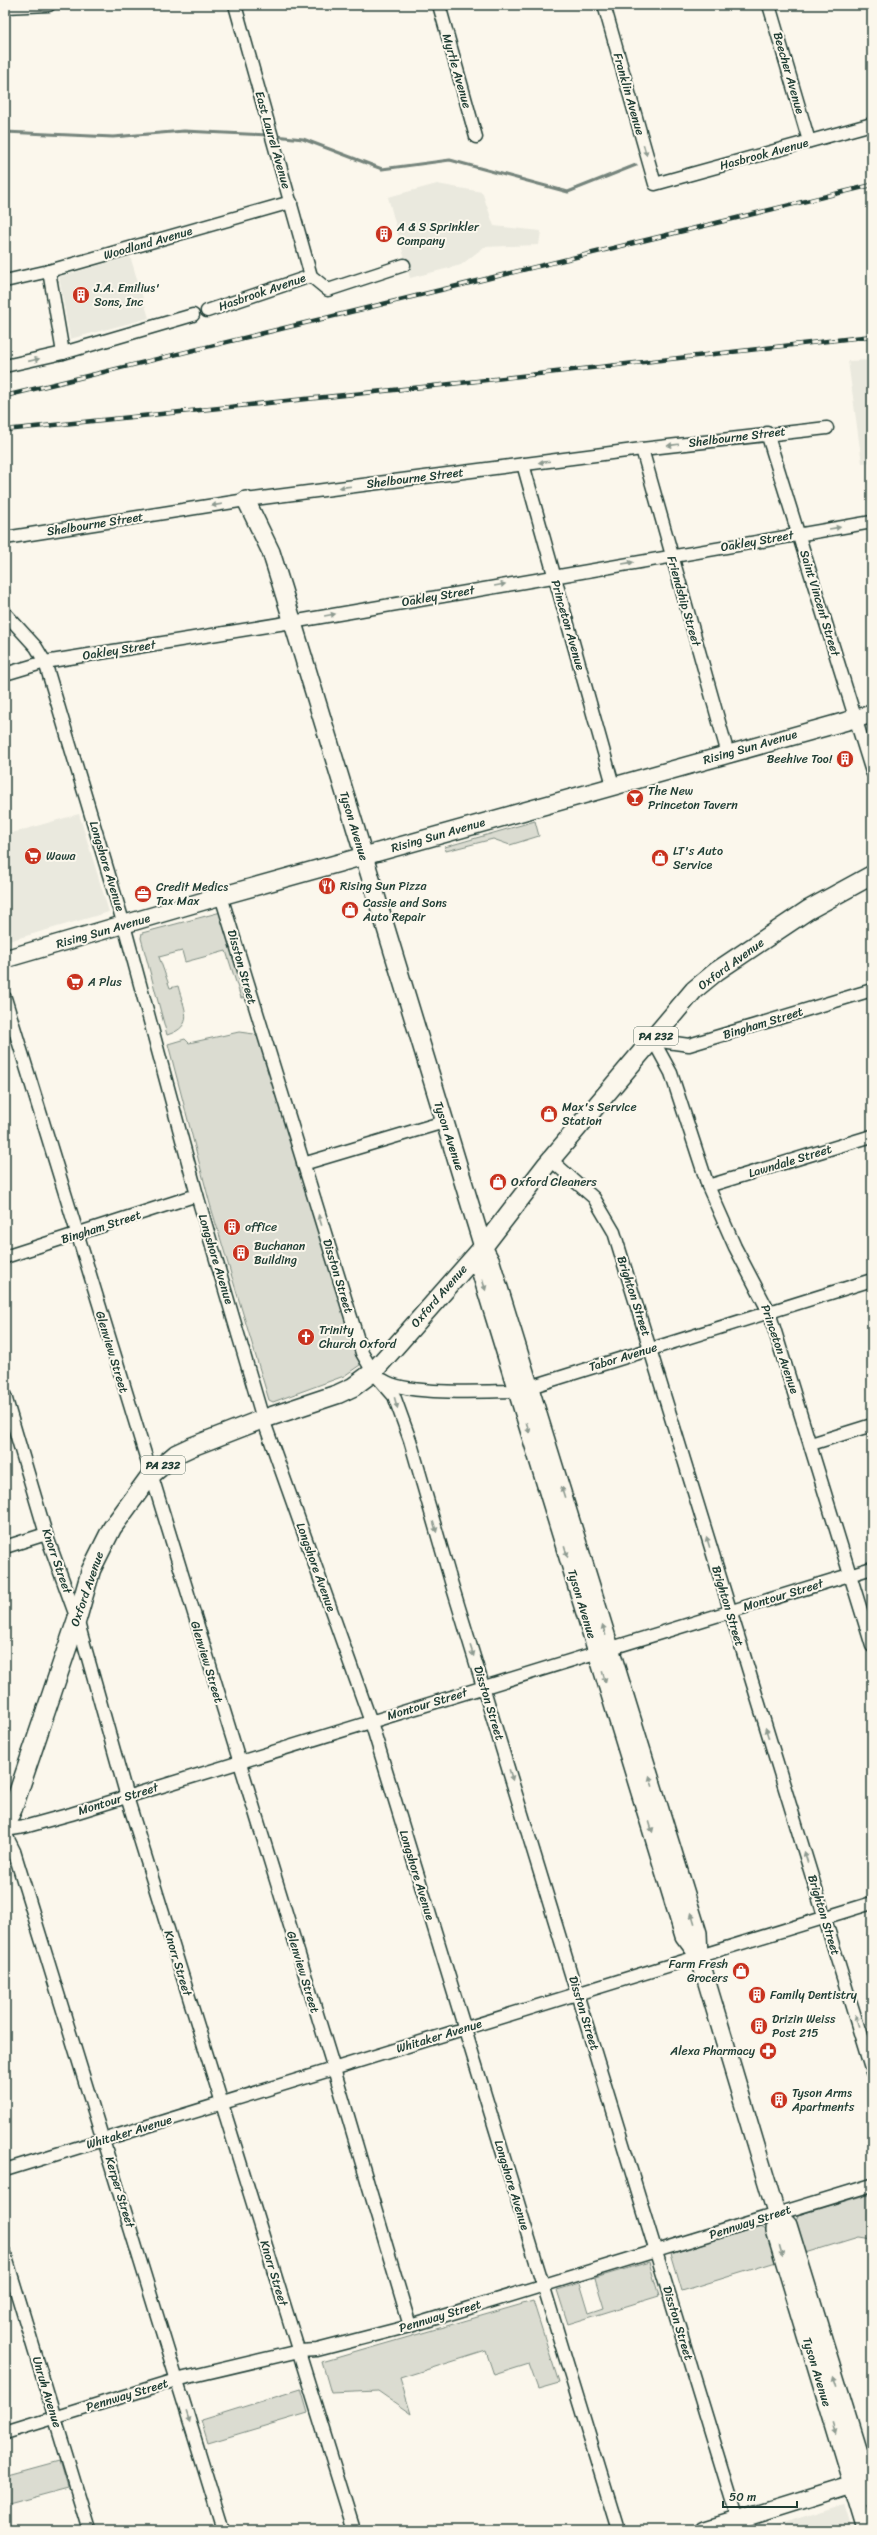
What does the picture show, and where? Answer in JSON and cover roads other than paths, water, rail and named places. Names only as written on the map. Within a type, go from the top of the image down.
[{"type":"main road","name":"Oxford Avenue","points":[[5,1826],[13,1808],[77,1619],[91,1570],[100,1549],[112,1528],[150,1476],[176,1454],[263,1419],[354,1387],[373,1372],[483,1247],[551,1160],[706,979],[808,910],[872,874]]},
{"type":"street","points":[[5,7],[49,5]]},
{"type":"street","name":"East Laurel Avenue","points":[[236,5],[311,276]]},
{"type":"street","name":"Myrtle Avenue","points":[[439,5],[476,137]]},
{"type":"street","name":"Franklin Avenue","points":[[604,5],[655,184]]},
{"type":"street","name":"Beecher Avenue","points":[[769,5],[809,141]]},
{"type":"street","name":"Hasbrook Avenue","points":[[655,184],[872,124]]},
{"type":"street","name":"Woodland Avenue","points":[[5,281],[49,271],[290,202]]},
{"type":"street","name":"Hasbrook Avenue","points":[[207,311],[311,276],[328,290],[404,265]]},
{"type":"street","points":[[49,271],[63,353]]},
{"type":"street","points":[[5,366],[63,353],[193,315]]},
{"type":"street","name":"Shelbourne Street","points":[[5,538],[246,500],[767,433],[827,428]]},
{"type":"street","name":"Saint Vincent Street","points":[[767,433],[872,772]]},
{"type":"street","name":"Friendship Street","points":[[642,449],[728,754]]},
{"type":"street","name":"Princeton Avenue","points":[[523,464],[613,785]]},
{"type":"street","name":"Tyson Avenue","points":[[246,500],[271,552],[362,856],[483,1247],[480,1270],[524,1389],[650,1802],[698,1933],[699,1956],[776,2213],[788,2226],[817,2345],[863,2480],[872,2498]]},
{"type":"street","name":"Oakley Street","points":[[5,674],[45,662],[292,622],[554,575],[872,522]]},
{"type":"street","name":"Longshore Avenue","points":[[5,613],[36,647],[45,662],[124,925],[197,1195],[263,1419],[370,1722],[618,2530]]},
{"type":"street","name":"Rising Sun Avenue","points":[[5,959],[613,785],[872,714]]},
{"type":"street","name":"Disston Street","points":[[221,896],[362,1353],[373,1372],[394,1396],[410,1440],[738,2520]]},
{"type":"street","name":"Bingham Street","points":[[653,1040],[689,1045],[872,990]]},
{"type":"street","name":"Glenview Street","points":[[5,998],[150,1476],[334,2069],[410,2326]]},
{"type":"street","name":"Princeton Avenue","points":[[653,1040],[671,1073],[708,1186],[735,1247],[769,1312],[852,1575],[872,1646]]},
{"type":"street","points":[[303,1164],[444,1122]]},
{"type":"street","name":"Lawndale Street","points":[[708,1186],[872,1136]]},
{"type":"street","name":"Brighton Street","points":[[551,1160],[601,1206],[614,1232],[729,1612],[872,2072]]},
{"type":"street","name":"Bingham Street","points":[[5,1257],[197,1195]]},
{"type":"street","name":"Tabor Avenue","points":[[373,1372],[391,1385],[403,1387],[456,1391],[524,1389],[872,1280]]},
{"type":"street","name":"Knorr Street","points":[[5,1396],[46,1534],[77,1619],[127,1797],[354,2530]]},
{"type":"street","points":[[811,1444],[872,1425]]},
{"type":"street","points":[[5,1547],[46,1534]]},
{"type":"street","name":"Montour Street","points":[[5,1830],[24,1827],[127,1797],[872,1568]]},
{"type":"street","name":"Kerper Street","points":[[5,1833],[14,1851],[104,2140],[176,2380],[224,2530]]},
{"type":"street","name":"Whitaker Avenue","points":[[5,2170],[872,1903]]},
{"type":"street","name":"Pennway Street","points":[[5,2433],[176,2380],[299,2352],[317,2350],[410,2326],[542,2285],[656,2252],[776,2213],[872,2185]]},
{"type":"street","name":"Unruh Avenue","points":[[5,2254],[89,2530]]},
{"type":"street","points":[[705,2530],[863,2480]]},
{"type":"street","name":"Tyson Avenue","points":[[863,2480],[866,2530]]},
{"type":"waterway","points":[[5,132],[113,137],[184,131],[268,135]]},
{"type":"waterway","points":[[275,136],[303,139],[382,169],[450,160],[568,192],[636,165]]},
{"type":"railway","points":[[5,396],[872,185]]},
{"type":"railway","points":[[5,430],[442,385],[872,336]]},
{"type":"place","name":"A & S Sprinkler Company","points":[[384,234]]},
{"type":"place","name":"J.A. Emilius' Sons, Inc","points":[[81,295]]},
{"type":"place","name":"Beehive Too!","points":[[845,759]]},
{"type":"place","name":"The New Princeton Tavern","points":[[635,798]]},
{"type":"place","name":"Wawa","points":[[33,856]]},
{"type":"place","name":"LT's Auto Service","points":[[660,858]]},
{"type":"place","name":"Rising Sun Pizza","points":[[327,886]]},
{"type":"place","name":"Credit Medics Tax Max","points":[[143,894]]},
{"type":"place","name":"Cassie and Sons Auto Repair","points":[[350,910]]},
{"type":"place","name":"A Plus","points":[[75,982]]},
{"type":"place","name":"Max's Service Station","points":[[549,1114]]},
{"type":"place","name":"Oxford Cleaners","points":[[498,1182]]},
{"type":"place","name":"office","points":[[232,1227]]},
{"type":"place","name":"Buchanan Building","points":[[241,1253]]},
{"type":"place","name":"Trinity Church Oxford","points":[[306,1337]]},
{"type":"place","name":"Farm Fresh Grocers","points":[[741,1971]]},
{"type":"place","name":"Family Dentistry","points":[[757,1995]]},
{"type":"place","name":"Drizin Weiss Post 215","points":[[759,2026]]},
{"type":"place","name":"Alexa Pharmacy","points":[[768,2051]]},
{"type":"place","name":"Tyson Arms Apartments","points":[[779,2100]]}]
